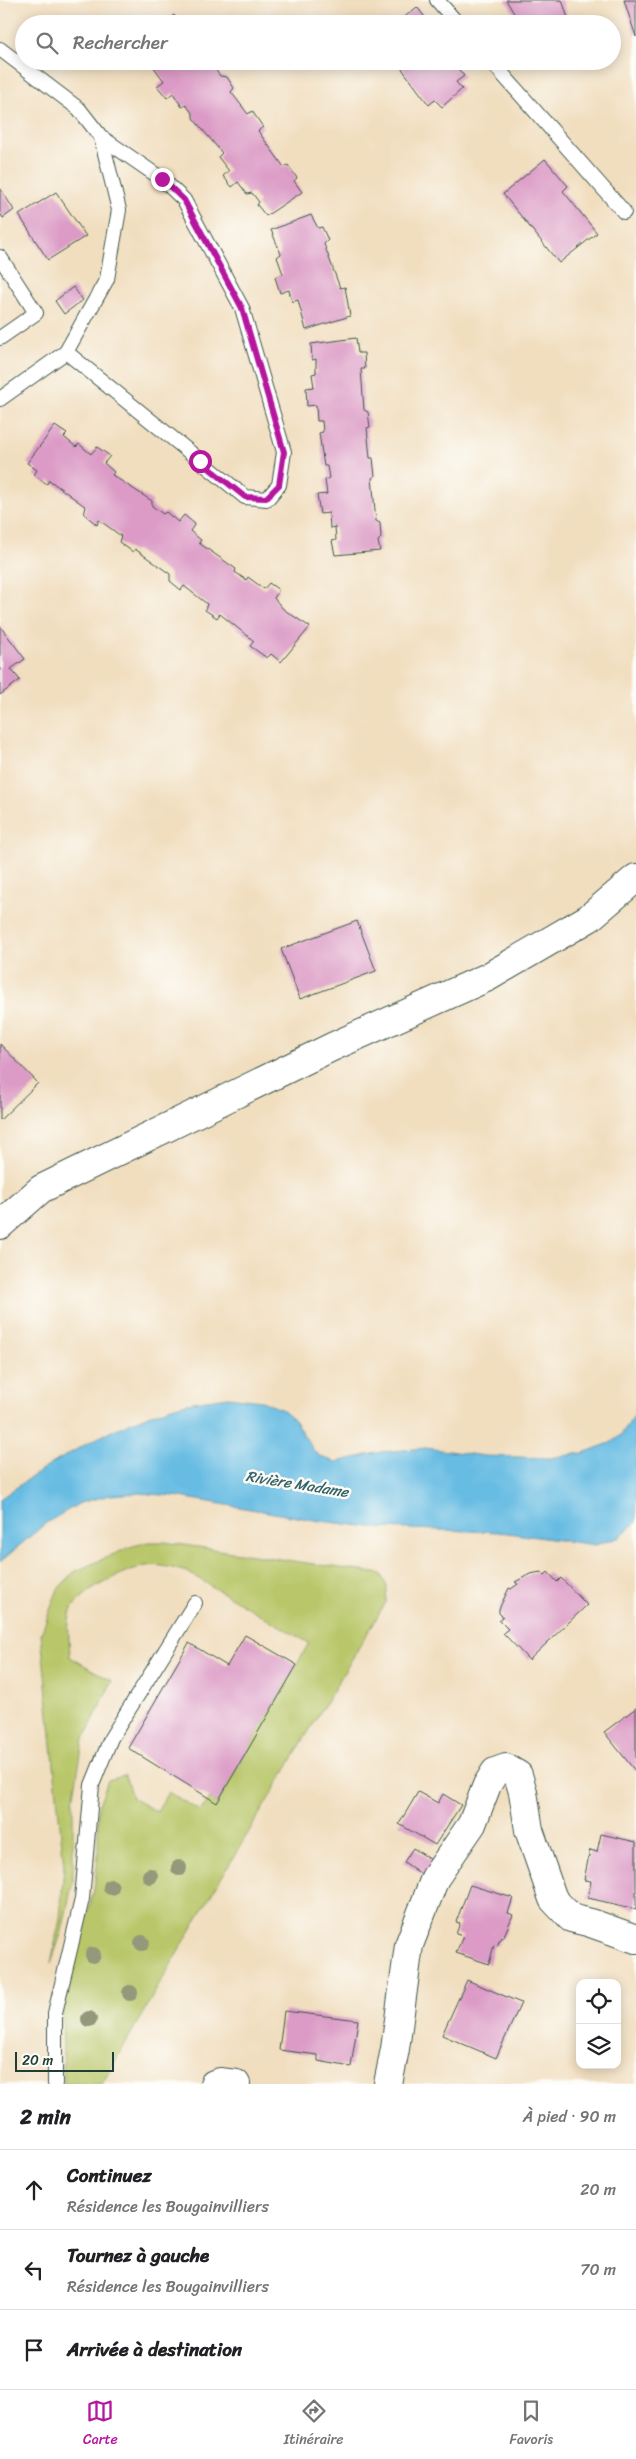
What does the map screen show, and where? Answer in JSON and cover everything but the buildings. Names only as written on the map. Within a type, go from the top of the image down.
[{"type":"street","points":[[0,1225],[41,1189],[332,1047],[488,978],[589,918],[636,878]]},
{"type":"street","points":[[388,2084],[395,2049],[409,1946],[435,1878],[472,1824],[487,1785],[495,1772],[506,1768],[518,1775],[523,1792],[529,1830],[553,1899],[571,1918],[636,1939]]},
{"type":"street","points":[[214,2084],[220,2082],[236,2084]]},
{"type":"lane","points":[[437,0],[450,15]]},
{"type":"lane","points":[[0,49],[15,60]]},
{"type":"lane","points":[[28,70],[79,109],[101,137],[162,179],[184,200],[242,308],[284,452],[279,485],[266,498],[245,497],[66,352]]},
{"type":"lane","points":[[499,70],[624,212]]},
{"type":"lane","points":[[0,399],[66,352],[107,279],[119,210],[101,137]]},
{"type":"lane","points":[[0,257],[36,313],[0,338]]},
{"type":"lane","points":[[55,2084],[55,2013],[82,1899],[92,1785],[111,1738],[195,1603]]},
{"type":"green space","points":[[148,1542],[164,1542],[381,1574],[387,1587],[386,1602],[211,1895],[102,2084],[64,2084],[62,2007],[94,1890],[98,1857],[98,1807],[108,1780],[125,1775],[132,1798],[157,1812],[168,1792],[200,1811],[210,1799],[217,1803],[309,1643],[187,1572],[167,1567],[146,1566],[127,1572],[104,1582],[83,1596],[76,1604],[71,1611],[69,1622],[70,1657],[112,1681],[83,1741],[73,1801],[73,1880],[62,1931],[51,1963],[60,1919],[64,1866],[41,1634],[58,1589],[74,1572],[130,1547]]},
{"type":"water","name":"Rivière Madame","points":[[228,1397],[262,1401],[285,1411],[294,1420],[314,1451],[321,1457],[336,1462],[381,1452],[426,1448],[485,1456],[549,1458],[583,1453],[610,1443],[620,1436],[636,1413],[636,1522],[618,1538],[595,1545],[500,1532],[379,1528],[320,1521],[175,1496],[139,1493],[110,1495],[80,1503],[46,1523],[0,1562],[0,1499],[62,1458],[128,1423],[175,1406]]},
{"type":"route","points":[[162,179],[184,200],[242,308],[284,452],[279,485],[266,498],[245,497],[200,461]]}]
